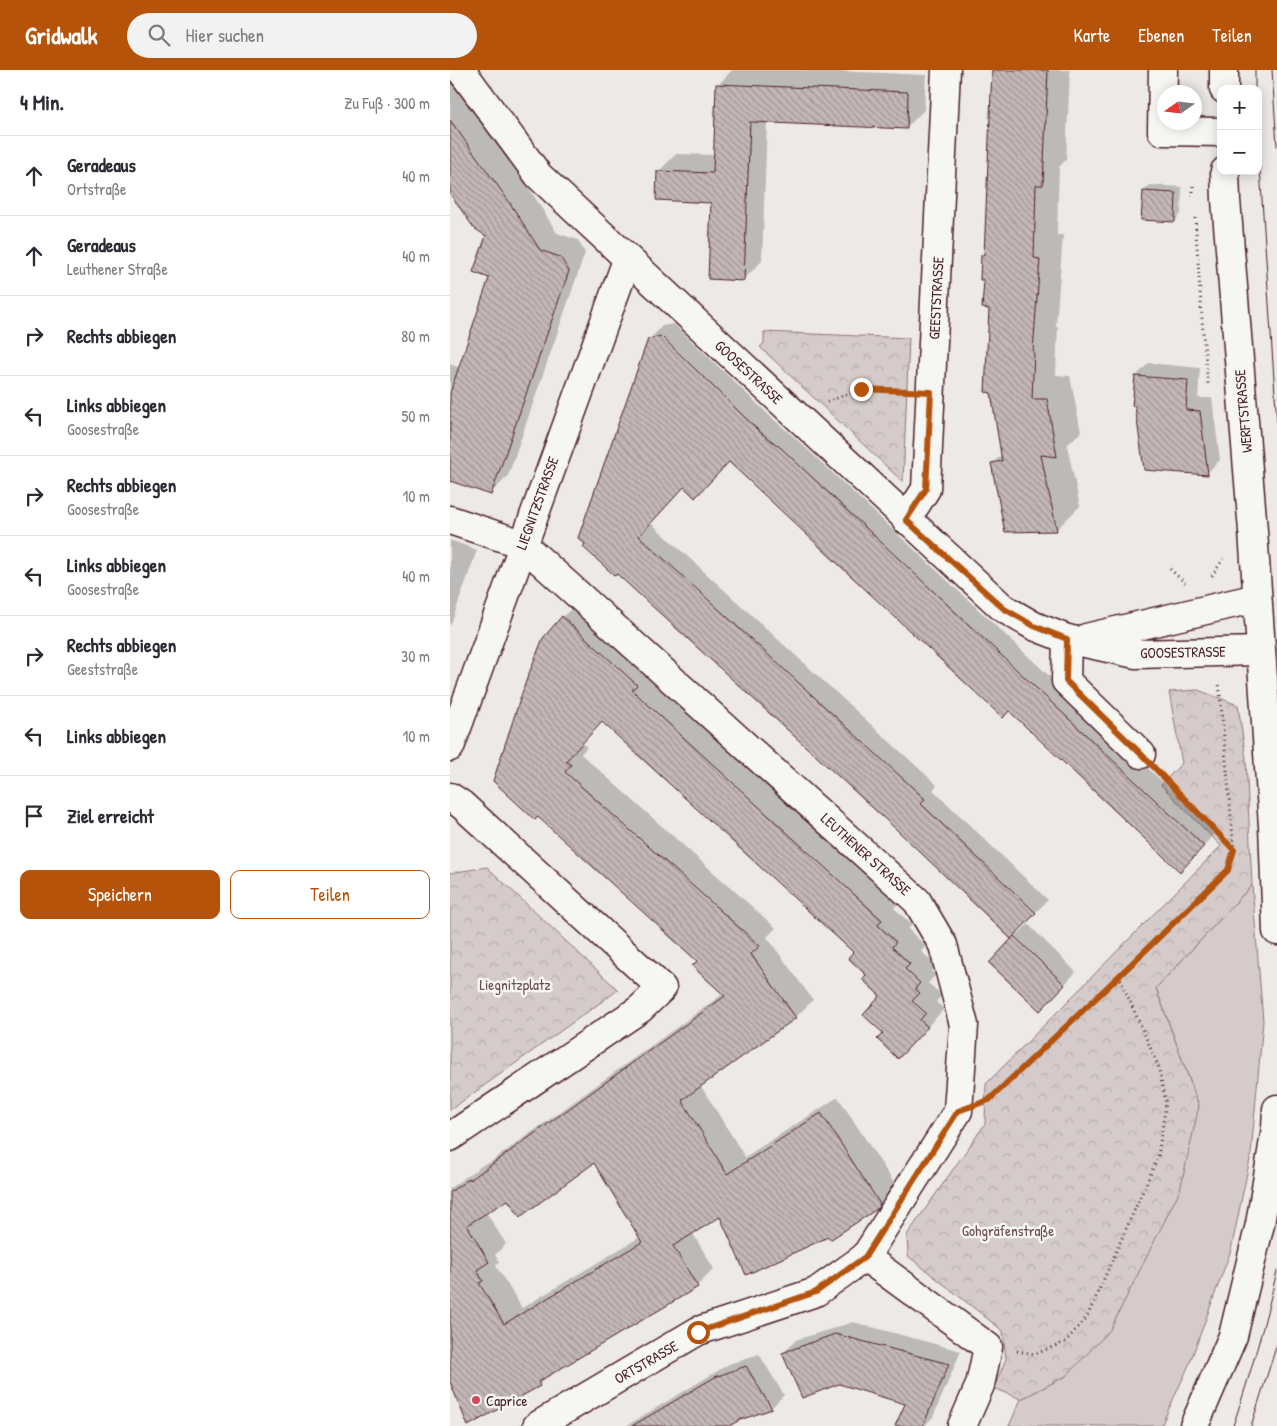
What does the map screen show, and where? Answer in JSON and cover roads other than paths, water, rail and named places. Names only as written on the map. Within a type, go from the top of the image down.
[{"type":"street","name":"GOOSESTRASSE","points":[[462,70],[539,176],[906,520],[1003,608],[1034,626],[1072,639],[1136,654],[1269,651]]},
{"type":"street","name":"GEESTSTRASSE","points":[[906,520],[926,489],[946,70]]},
{"type":"street","points":[[1163,70],[1162,131],[1217,132]]},
{"type":"street","points":[[1224,70],[1224,85]]},
{"type":"street","name":"WERFTSTRASSE","points":[[1225,175],[1253,531],[1267,596],[1277,931]]},
{"type":"street","name":"LIEGNITZSTRASSE","points":[[450,747],[522,544],[627,260]]},
{"type":"street","points":[[450,520],[522,544]]},
{"type":"street","name":"LEUTHENER STRASSE","points":[[522,544],[917,900],[943,945],[964,1025],[958,1111],[865,1257]]},
{"type":"street","name":"GOOSESTRASSE","points":[[1072,639],[1133,628],[1267,596]]},
{"type":"street","points":[[1072,639],[1066,681],[1141,754]]},
{"type":"street","points":[[450,796],[662,988],[640,1009],[450,1137]]},
{"type":"street","points":[[1194,1426],[1232,1336],[1260,1224],[1276,1128],[1277,1109]]},
{"type":"street","points":[[865,1257],[988,1347],[980,1385],[962,1426]]},
{"type":"street","name":"ORTSTRASSE","points":[[537,1426],[698,1332],[816,1292],[865,1257]]},
{"type":"tram line","points":[[1255,70],[1255,85]]},
{"type":"tram line","points":[[1272,70],[1277,146]]},
{"type":"tram line","points":[[1260,175],[1277,424]]},
{"type":"tram line","points":[[1233,1426],[1257,1349],[1277,1271]]},
{"type":"tram line","points":[[1251,1426],[1277,1344]]},
{"type":"place","name":"Caprice","points":[[476,1400]]},
{"type":"park label","name":"Liegnitzplatz","points":[[515,984]]},
{"type":"park label","name":"Gohgräfenstraße","points":[[1008,1230]]}]
